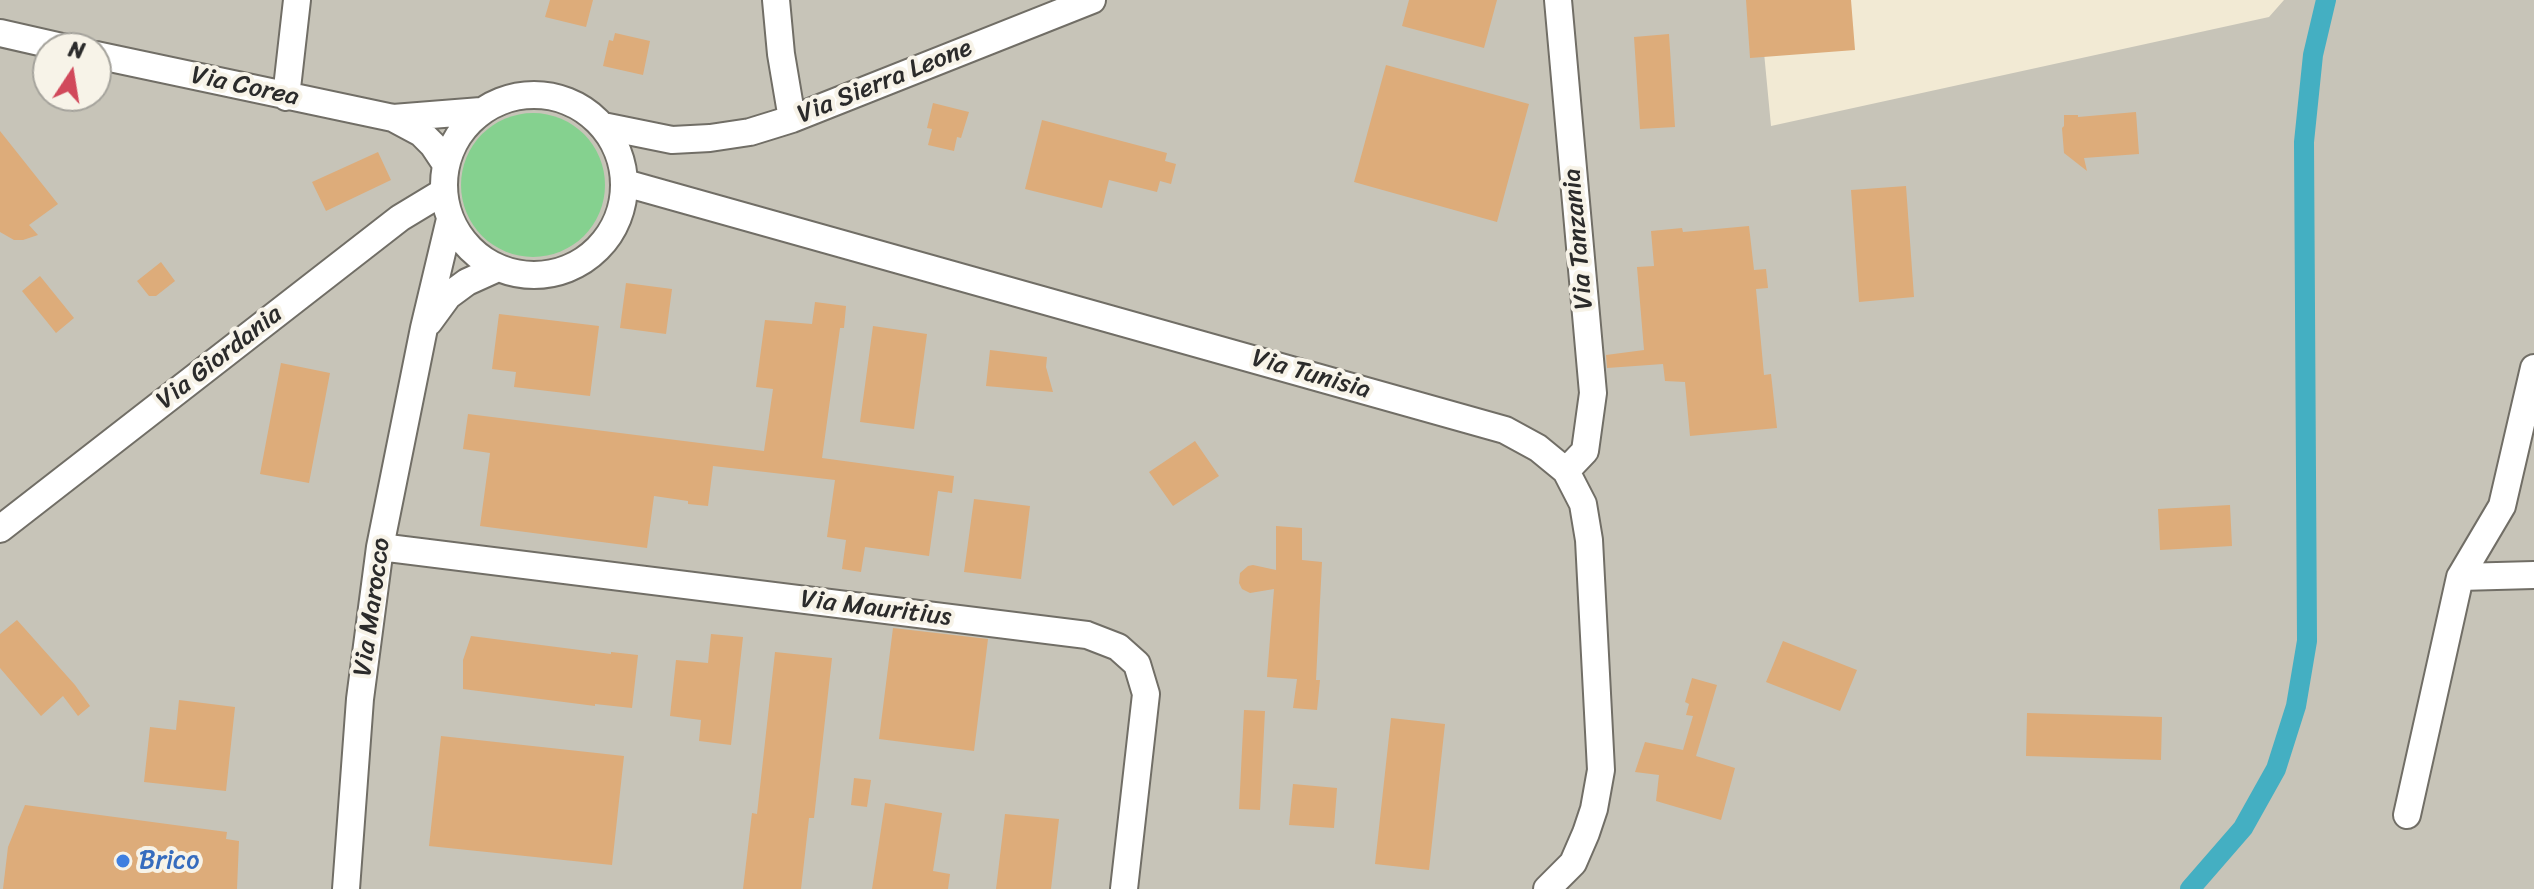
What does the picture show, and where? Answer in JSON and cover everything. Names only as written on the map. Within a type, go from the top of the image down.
[{"type":"street","points":[[286,97],[297,0]]},
{"type":"street","points":[[776,0],[792,119]]},
{"type":"street","name":"Via Sierra Leone","points":[[603,126],[672,140],[750,132],[792,119],[1092,0]]},
{"type":"street","name":"Via Tanzania","points":[[1558,0],[1593,393],[1585,451],[1566,471]]},
{"type":"street","points":[[0,33],[32,40]]},
{"type":"street","name":"Via Corea","points":[[112,59],[393,118]]},
{"type":"street","points":[[513,96],[551,96],[581,107],[603,126],[615,144],[624,174],[618,218],[603,243],[579,263],[557,272],[526,275],[498,268],[483,260],[463,242],[450,219],[443,192],[445,163],[458,134],[481,111],[513,96]]},
{"type":"street","points":[[393,118],[481,111]]},
{"type":"street","points":[[393,118],[421,133],[445,163]]},
{"type":"street","name":"Via Sierra Leone","points":[[624,174],[672,140]]},
{"type":"street","name":"Via Tunisia","points":[[624,174],[1505,430],[1538,448],[1566,471],[1583,504],[1589,540],[1601,770],[1594,809],[1573,863],[1547,889]]},
{"type":"street","name":"Via Giordania","points":[[0,529],[400,218],[443,192]]},
{"type":"street","name":"Via Marocco","points":[[346,889],[360,699],[380,547],[424,328],[450,219]]},
{"type":"street","name":"Via Marocco","points":[[424,328],[448,296],[467,282],[498,268]]},
{"type":"street","points":[[2407,815],[2460,577],[2502,506],[2534,368]]},
{"type":"street","name":"Via Mauritius","points":[[380,547],[1087,635],[1118,647],[1137,664],[1146,694],[1124,889]]},
{"type":"street","points":[[2460,577],[2532,576]]},
{"type":"shaded area","points":[[0,0],[1759,0],[1771,126],[2269,17],[2284,0],[2534,0],[2534,889],[0,889]]},
{"type":"green space","points":[[533,113],[561,118],[584,134],[600,157],[605,185],[600,213],[584,236],[561,252],[533,257],[505,252],[482,236],[466,213],[461,185],[466,157],[482,134],[505,118]]},
{"type":"building","points":[[550,0],[593,0],[586,27],[545,17]]},
{"type":"building","points":[[1409,0],[1497,0],[1484,48],[1402,26]]},
{"type":"building","points":[[1746,0],[1851,0],[1855,50],[1750,58]]},
{"type":"building","points":[[615,33],[650,41],[643,75],[603,66],[609,40],[613,41]]},
{"type":"building","points":[[1669,34],[1675,127],[1640,129],[1634,37]]},
{"type":"building","points":[[1386,65],[1529,104],[1497,222],[1354,182]]},
{"type":"building","points":[[933,103],[969,112],[954,151],[928,145],[932,129],[927,128]]},
{"type":"building","points":[[2136,112],[2139,154],[2084,158],[2087,171],[2064,153],[2064,115],[2078,117]]},
{"type":"building","points":[[1042,120],[1167,153],[1165,161],[1176,164],[1171,184],[1160,181],[1157,192],[1109,180],[1102,208],[1025,189]]},
{"type":"building","points":[[0,131],[58,204],[29,225],[38,235],[23,240],[14,240],[0,232]]},
{"type":"building","points":[[378,152],[391,180],[326,211],[312,182]]},
{"type":"building","points":[[1906,186],[1914,297],[1859,302],[1851,190]]},
{"type":"building","points":[[1749,226],[1754,270],[1766,269],[1768,288],[1756,289],[1764,375],[1771,374],[1777,428],[1690,436],[1685,382],[1665,381],[1663,364],[1607,368],[1606,355],[1644,350],[1637,267],[1654,266],[1651,231],[1682,228],[1683,232]]},
{"type":"building","points":[[161,262],[175,281],[156,296],[149,296],[137,281]]},
{"type":"building","points":[[40,276],[74,318],[56,333],[22,291]]},
{"type":"building","points":[[626,283],[672,289],[666,334],[620,328]]},
{"type":"building","points":[[815,302],[846,306],[844,328],[840,328],[822,458],[954,476],[952,493],[938,491],[929,556],[865,547],[861,572],[842,569],[846,540],[827,537],[835,480],[713,466],[708,506],[654,496],[647,548],[480,526],[490,453],[463,449],[468,414],[764,451],[773,389],[756,387],[765,320],[812,324]]},
{"type":"building","points":[[499,314],[599,326],[590,396],[514,387],[516,372],[492,369]]},
{"type":"building","points":[[873,326],[927,334],[914,429],[860,422]]},
{"type":"building","points":[[990,350],[1047,357],[1046,367],[1053,392],[986,386]]},
{"type":"building","points":[[281,363],[330,373],[309,483],[260,474]]},
{"type":"building","points":[[1195,441],[1219,476],[1173,506],[1149,472]]},
{"type":"building","points":[[974,499],[1030,506],[1021,579],[964,572]]},
{"type":"building","points":[[2230,505],[2232,546],[2160,550],[2158,509]]},
{"type":"building","points":[[1276,526],[1302,528],[1302,560],[1322,562],[1317,710],[1293,708],[1297,679],[1267,677],[1274,589],[1250,593],[1242,589],[1239,583],[1240,573],[1248,566],[1276,570]]},
{"type":"building","points":[[17,620],[90,706],[78,716],[63,696],[41,716],[0,668],[0,634]]},
{"type":"building","points":[[893,628],[988,639],[974,751],[879,739]]},
{"type":"building","points":[[711,634],[743,637],[731,745],[699,741],[701,720],[670,716],[676,660],[708,663]]},
{"type":"building","points":[[471,636],[638,655],[632,708],[463,689],[463,660]]},
{"type":"building","points":[[1783,641],[1857,670],[1840,711],[1766,682]]},
{"type":"building","points":[[775,652],[832,658],[814,818],[809,818],[801,889],[743,889],[752,813],[757,814]]},
{"type":"building","points":[[1692,678],[1717,685],[1696,756],[1735,768],[1721,820],[1656,801],[1659,775],[1635,772],[1645,742],[1683,750],[1693,716],[1686,715],[1689,704],[1685,702]]},
{"type":"building","points":[[179,700],[235,707],[226,791],[144,782],[150,727],[176,730]]},
{"type":"building","points":[[1244,710],[1265,711],[1260,810],[1239,809]]},
{"type":"building","points":[[2027,713],[2162,717],[2161,760],[2026,756]]},
{"type":"building","points":[[1391,718],[1445,724],[1429,870],[1375,864]]},
{"type":"building","points":[[441,736],[624,756],[612,865],[429,846]]},
{"type":"building","points":[[854,778],[871,780],[867,807],[851,805]]},
{"type":"building","points":[[1293,784],[1337,788],[1334,828],[1289,825]]},
{"type":"building","points":[[885,803],[942,813],[933,871],[950,874],[948,889],[872,889]]},
{"type":"building","name":"Brico","points":[[25,805],[227,832],[226,839],[239,841],[237,889],[3,889],[8,847]]},
{"type":"building","points":[[1005,814],[1059,819],[1051,889],[996,889]]},
{"type":"waterway","points":[[2190,889],[2243,828],[2276,769],[2296,706],[2307,641],[2304,142],[2313,55],[2326,0]]},
{"type":"place","name":"Brico","points":[[123,861]]}]
